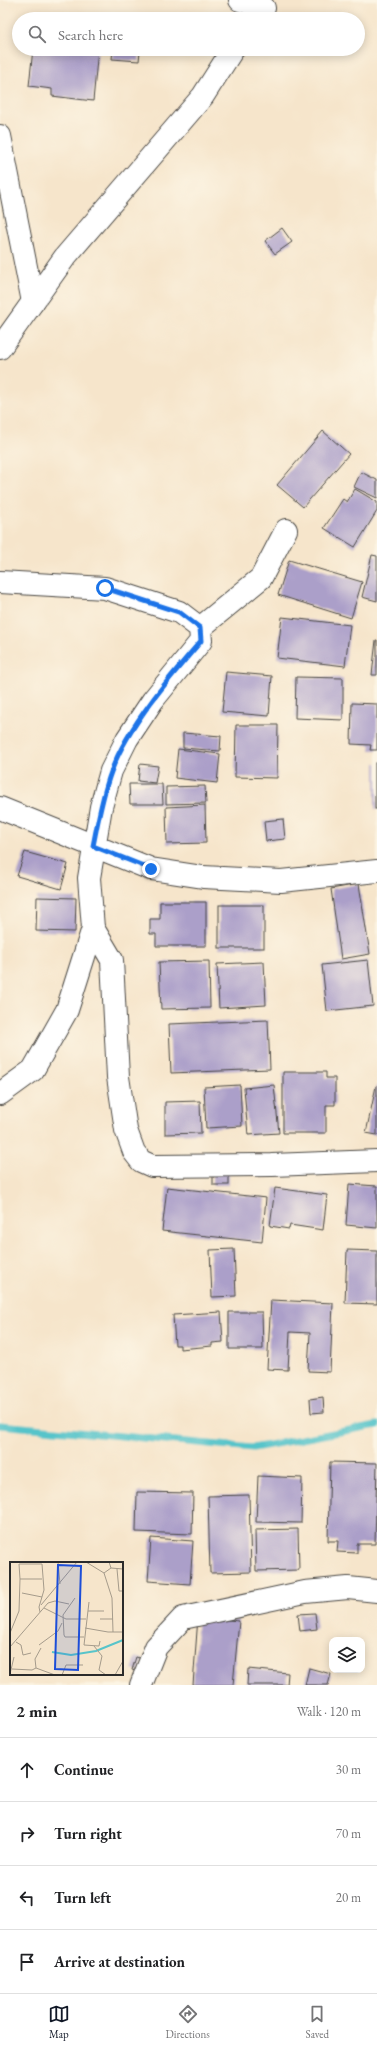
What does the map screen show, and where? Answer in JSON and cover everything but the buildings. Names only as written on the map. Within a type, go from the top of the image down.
[{"type":"street","points":[[240,0],[262,9]]},
{"type":"street","points":[[0,348],[65,257],[203,96],[229,56]]},
{"type":"street","points":[[0,136],[33,302]]},
{"type":"street","points":[[200,628],[261,578],[286,530]]},
{"type":"street","points":[[0,582],[105,588],[179,612],[200,628],[201,641],[153,700],[127,739],[111,771],[93,846],[89,878],[93,928],[67,1010],[33,1070],[0,1094]]},
{"type":"street","points":[[0,808],[151,869],[203,877],[281,881],[377,871]]},
{"type":"street","points":[[93,928],[112,960],[118,1077],[126,1130],[134,1152],[141,1161],[152,1166],[272,1165],[377,1161]]},
{"type":"street","points":[[141,1685],[156,1647],[183,1618],[305,1592],[348,1588],[377,1591]]},
{"type":"waterway","points":[[0,1425],[253,1448],[377,1425]]},
{"type":"route","points":[[105,588],[179,612],[200,628],[201,641],[153,700],[127,739],[111,771],[101,807],[93,846],[151,869]]}]
